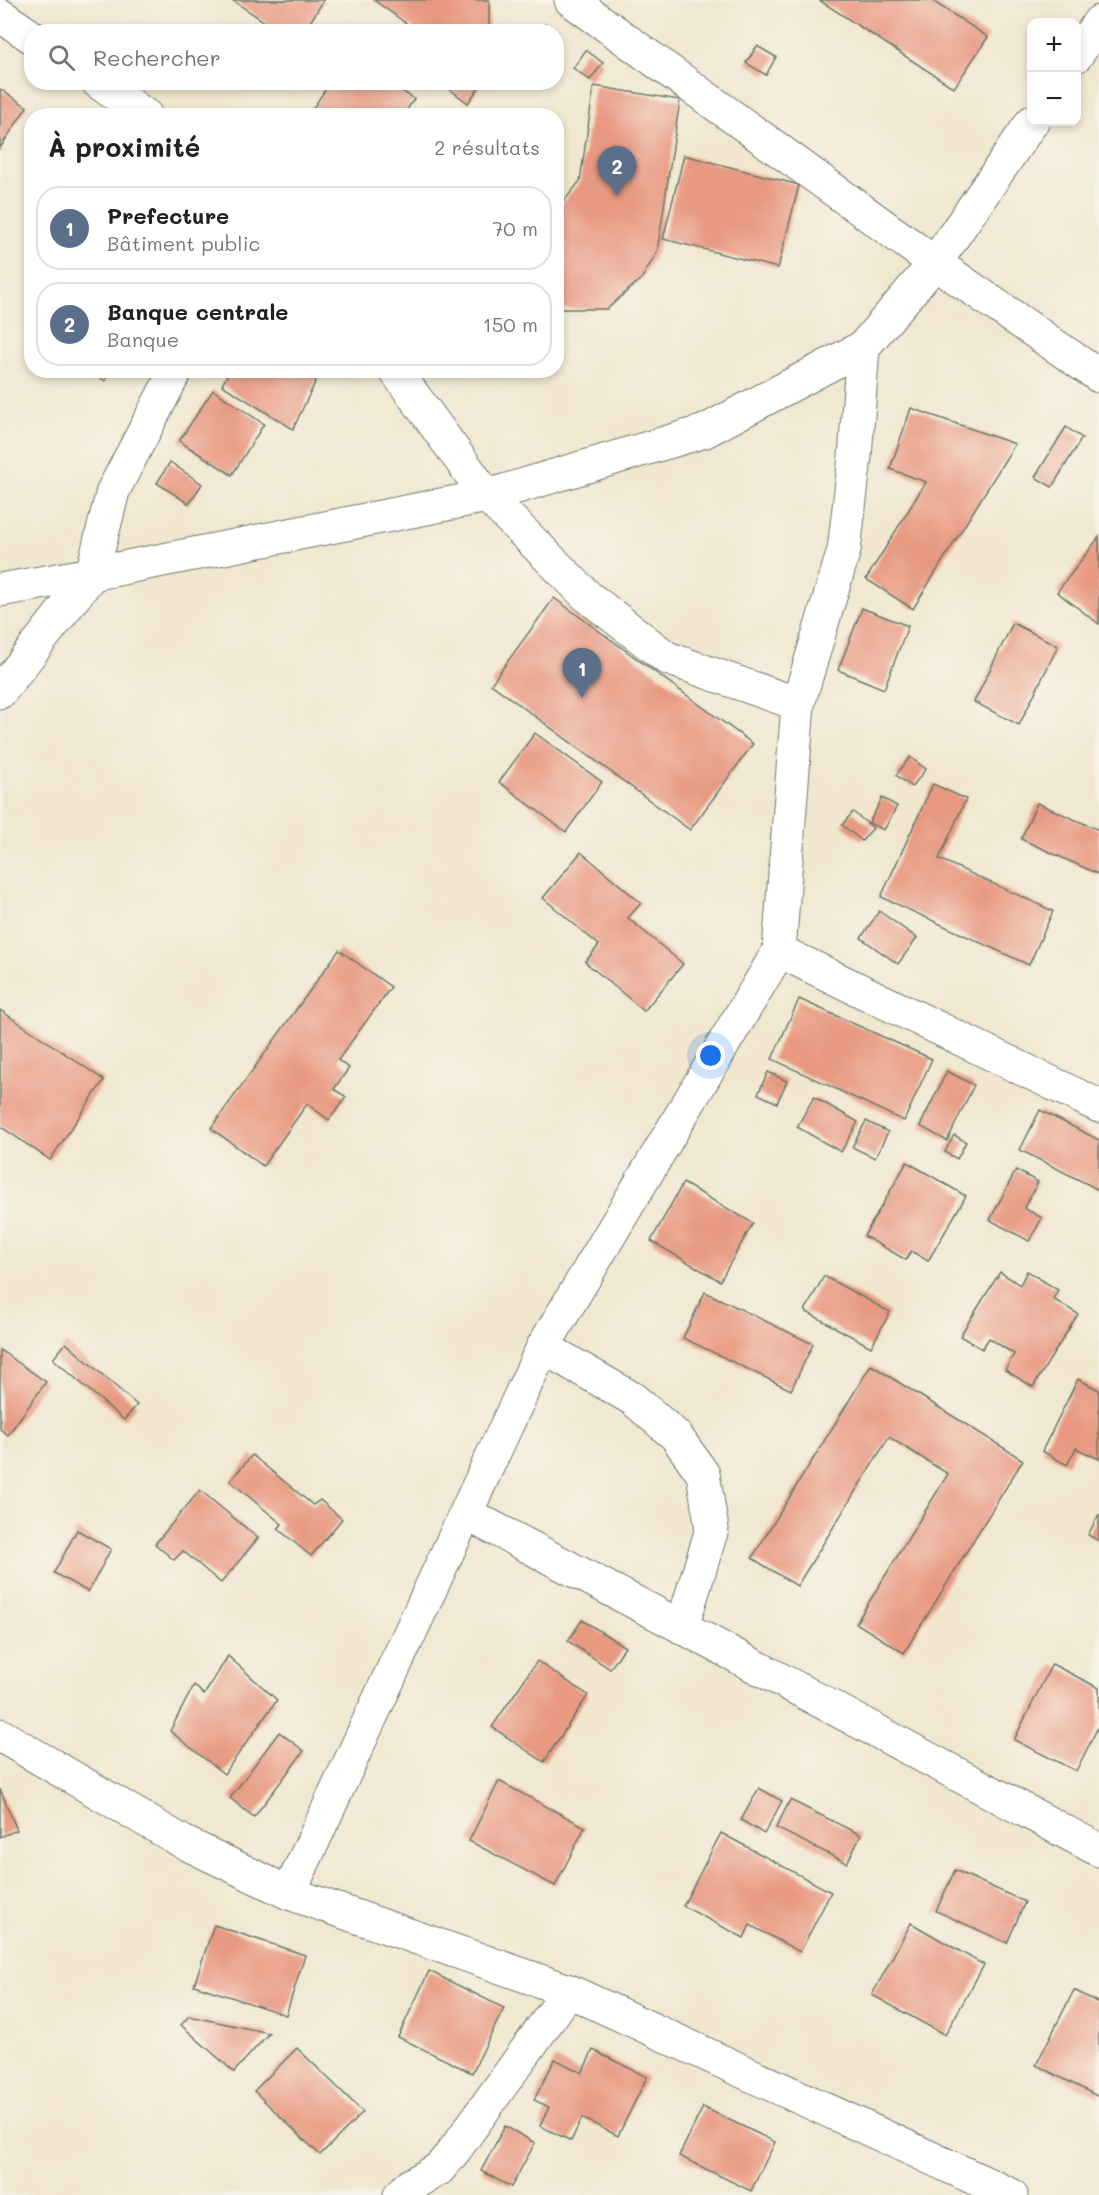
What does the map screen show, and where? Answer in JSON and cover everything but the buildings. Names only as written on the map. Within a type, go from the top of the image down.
[{"type":"street","points":[[571,0],[935,263],[1093,366]]},
{"type":"street","points":[[0,15],[24,32]]},
{"type":"street","points":[[1081,50],[1099,22]]},
{"type":"street","points":[[109,90],[135,108]]},
{"type":"street","points":[[0,590],[487,496],[705,431],[863,347],[935,263],[1029,126]]},
{"type":"street","points":[[289,1893],[543,1347],[779,951],[798,704],[844,550],[855,458],[863,347]]},
{"type":"street","points":[[0,692],[92,574],[113,491],[172,378]]},
{"type":"street","points":[[401,378],[487,496],[587,596],[667,658],[798,704]]},
{"type":"street","points":[[779,951],[1099,1106]]},
{"type":"street","points":[[543,1347],[633,1400],[676,1436],[703,1474],[712,1529],[682,1627]]},
{"type":"street","points":[[467,1514],[1099,1850]]},
{"type":"street","points":[[0,1735],[183,1842],[289,1893],[569,1991],[1011,2195]]},
{"type":"street","points":[[400,2195],[409,2186],[439,2169],[454,2151],[569,1991]]},
{"type":"place","name":"Banque centrale","points":[[617,196]]},
{"type":"place","name":"Prefecture","points":[[582,698]]}]
